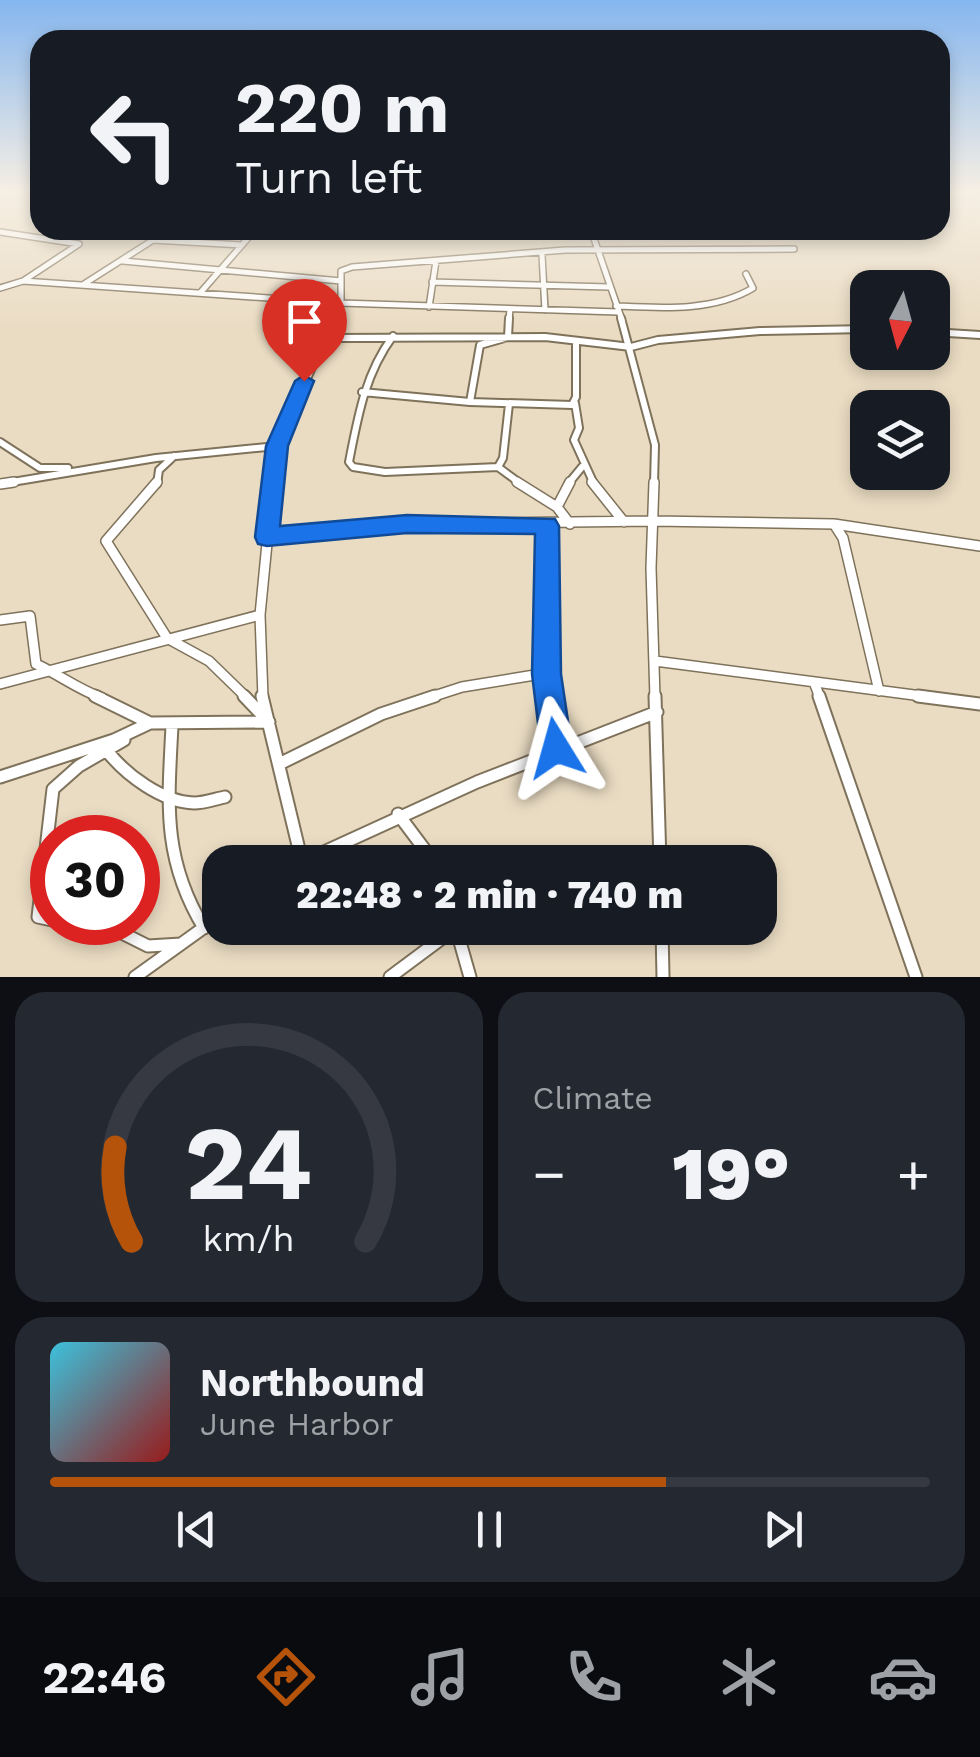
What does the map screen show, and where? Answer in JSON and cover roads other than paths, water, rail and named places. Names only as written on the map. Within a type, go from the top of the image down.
[{"type":"street","points":[[0,288],[23,281],[78,244],[52,240]]},
{"type":"street","points":[[81,285],[153,240],[242,245]]},
{"type":"street","points":[[201,292],[247,240]]},
{"type":"street","points":[[594,240],[631,347],[655,445],[651,568],[660,845]]},
{"type":"street","points":[[298,845],[262,692],[260,615],[277,446],[341,303],[341,271],[348,267],[542,255],[565,250],[749,246],[794,249]]},
{"type":"street","points":[[542,255],[545,310]]},
{"type":"street","points":[[123,261],[341,281]]},
{"type":"street","points":[[429,307],[436,261]]},
{"type":"street","points":[[23,281],[341,303],[545,310],[672,308],[712,303],[753,288],[746,274]]},
{"type":"street","points":[[432,282],[609,287]]},
{"type":"street","points":[[508,337],[510,309]]},
{"type":"street","points":[[328,338],[545,337],[631,347],[658,340],[760,331],[850,329]]},
{"type":"street","points":[[950,333],[980,335]]},
{"type":"street","points":[[393,336],[371,366],[362,392],[349,462],[353,467],[385,472],[498,466],[557,506],[570,524]]},
{"type":"street","points":[[470,402],[480,346],[508,337]]},
{"type":"street","points":[[576,342],[575,402],[579,428],[574,440],[580,446],[582,466],[604,493],[609,510],[624,522]]},
{"type":"street","points":[[362,392],[510,404],[561,406],[575,402]]},
{"type":"street","points":[[498,466],[503,458],[510,404]]},
{"type":"street","points":[[0,442],[40,468],[88,469]]},
{"type":"street","points":[[0,484],[174,456],[277,446]]},
{"type":"street","points":[[174,456],[159,470],[156,487],[106,541],[167,638],[183,642],[206,660],[268,722]]},
{"type":"street","points":[[557,506],[582,466]]},
{"type":"street","points":[[267,537],[407,524],[547,526],[654,521],[834,524],[980,546]]},
{"type":"street","points":[[834,524],[843,538],[879,691]]},
{"type":"street","points":[[547,526],[546,674],[556,748]]},
{"type":"street","points":[[0,684],[260,615]]},
{"type":"street","points":[[0,620],[30,616],[36,664],[61,676],[73,688],[112,702],[150,723],[172,726],[208,721],[268,722]]},
{"type":"street","points":[[655,662],[980,704]]},
{"type":"street","points":[[279,764],[381,714],[462,688],[546,674]]},
{"type":"street","points":[[814,682],[916,977]]},
{"type":"street","points":[[336,845],[398,814],[556,748],[657,712]]},
{"type":"street","points":[[50,815],[53,790],[79,766],[150,723]]},
{"type":"street","points":[[172,726],[168,854],[183,898],[202,925]]},
{"type":"street","points":[[0,777],[81,748],[124,740]]},
{"type":"street","points":[[107,751],[115,764],[143,784],[193,803],[226,796]]},
{"type":"street","points":[[398,814],[421,845]]},
{"type":"street","points":[[135,977],[202,929]]},
{"type":"street","points":[[146,945],[181,944]]},
{"type":"street","points":[[390,977],[433,945]]},
{"type":"street","points":[[461,945],[470,977]]},
{"type":"street","points":[[663,945],[664,977]]}]
